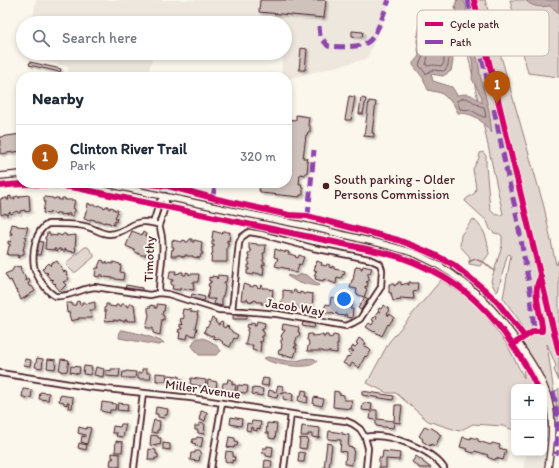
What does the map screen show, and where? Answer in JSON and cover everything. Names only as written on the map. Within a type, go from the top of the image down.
[{"type":"street","points":[[0,176],[16,174]]},
{"type":"street","points":[[127,188],[312,227],[402,249],[436,264],[454,275],[482,298],[497,313],[521,347],[543,385],[549,402],[551,415],[551,444],[548,468]]},
{"type":"street","name":"Timothy","points":[[159,226],[153,223],[160,201],[165,196]]},
{"type":"street","name":"Timothy","points":[[159,293],[163,237],[159,226],[166,204],[165,196]]},
{"type":"street","name":"Jacob Way","points":[[153,223],[136,223],[110,234],[100,232],[87,226],[44,225],[37,238],[34,260],[36,273],[45,286],[55,296],[62,296],[87,287],[150,296],[159,293],[183,298],[219,310],[277,314],[346,326],[360,319],[381,287],[382,270],[380,264],[369,259],[313,248],[273,236],[249,232],[242,236],[239,243],[232,310]]},
{"type":"street","name":"Miller Avenue","points":[[0,372],[88,387],[191,398],[351,423],[360,429],[365,437]]},
{"type":"street","points":[[134,468],[143,392]]},
{"type":"street","points":[[211,468],[222,403]]},
{"type":"street","points":[[284,468],[291,414]]},
{"type":"street","points":[[366,468],[368,448],[365,437],[372,436],[390,438],[409,443],[434,458],[444,468]]},
{"type":"shaded area","points":[[36,0],[391,0],[367,59],[292,78],[292,72],[281,72],[282,60],[292,60],[292,16],[33,16]]},
{"type":"shaded area","points":[[456,0],[485,0],[488,10],[458,10]]},
{"type":"shaded area","points":[[510,0],[559,0],[559,77],[528,73],[524,56],[549,56],[549,10],[512,10]]},
{"type":"shaded area","points":[[468,56],[501,56],[544,207],[556,265],[559,259],[559,381],[554,370],[556,366],[547,344],[554,393],[559,388],[559,415],[556,401],[559,424],[547,439],[547,384],[511,384],[511,429],[503,426],[473,424],[459,431],[428,421],[396,393],[387,393],[367,383],[389,342],[441,280],[468,298],[483,312],[508,346],[524,378],[521,323],[503,298],[511,255],[509,254],[507,256],[498,291],[496,292],[491,281],[502,246],[502,236],[494,233],[490,229],[487,221],[465,201],[475,193],[476,188],[473,169],[480,153],[483,152],[486,156],[490,209],[493,213],[499,215],[503,214]]},
{"type":"shaded area","points":[[39,60],[152,60],[148,72],[68,72],[68,67]]},
{"type":"shaded area","points":[[473,219],[483,231],[489,254],[480,266],[469,264],[470,257],[460,246],[461,235]]},
{"type":"shaded area","points":[[85,247],[88,247],[94,257],[76,272],[73,272],[66,265],[67,262]]},
{"type":"shaded area","points":[[526,456],[546,456],[544,468],[523,468]]},
{"type":"water","points":[[457,0],[463,0],[467,10],[456,10],[455,7]]},
{"type":"water","points":[[525,0],[559,0],[559,13],[550,6],[537,6]]},
{"type":"water","points":[[419,56],[453,56],[451,71],[443,76],[431,74],[433,81],[452,87],[457,95],[471,95],[482,103],[482,97],[472,79],[471,56],[476,56],[489,111],[492,133],[478,118],[469,114],[458,113],[453,103],[441,93],[428,90],[423,78],[413,65]]},
{"type":"water","points":[[302,274],[307,275],[319,285],[299,283],[287,276],[295,277]]},
{"type":"water","points":[[120,330],[144,335],[164,343],[158,345],[119,338]]},
{"type":"water","points":[[198,338],[211,342],[221,351],[216,355],[199,355],[192,346],[194,341]]},
{"type":"water","points":[[268,357],[292,361],[312,358],[317,362],[307,366],[287,365],[273,362],[264,358]]},
{"type":"building","points":[[260,0],[326,0],[324,18],[259,12]]},
{"type":"building","points":[[352,31],[363,32],[362,37],[352,36]]},
{"type":"building","points":[[301,48],[307,49],[305,70],[299,70]]},
{"type":"building","points":[[30,62],[61,69],[60,72],[29,65]]},
{"type":"building","points":[[349,96],[355,97],[351,120],[345,120]]},
{"type":"building","points":[[361,98],[366,99],[363,114],[359,114]]},
{"type":"building","points":[[369,101],[376,102],[372,133],[374,133],[374,137],[364,136]]},
{"type":"building","points":[[296,115],[309,117],[308,125],[310,125],[310,132],[306,135],[303,158],[307,158],[307,173],[305,173],[305,175],[300,174],[299,184],[302,184],[301,187],[303,187],[303,195],[300,195],[300,197],[261,193],[261,191],[259,191],[259,188],[292,188],[292,120],[296,120]]},
{"type":"building","points":[[16,135],[16,152],[0,154],[0,137]]},
{"type":"building","points":[[29,195],[30,211],[25,212],[25,210],[18,213],[17,211],[11,214],[10,212],[8,215],[6,215],[6,213],[1,215],[0,199],[7,198],[7,200],[9,200],[8,197],[11,196],[11,199],[15,199],[14,197],[18,196],[20,198],[20,196]]},
{"type":"building","points":[[44,197],[53,199],[59,198],[58,200],[65,198],[65,200],[75,200],[73,209],[75,209],[75,212],[73,212],[73,216],[69,216],[70,214],[67,214],[67,216],[66,214],[60,215],[60,213],[56,213],[56,215],[50,212],[49,214],[43,213],[45,201]]},
{"type":"building","points":[[88,203],[90,205],[98,205],[105,208],[108,206],[110,209],[110,207],[114,208],[114,210],[118,210],[114,225],[98,220],[98,222],[95,220],[84,219]]},
{"type":"building","points":[[12,224],[28,227],[25,237],[27,237],[26,241],[24,241],[24,254],[22,254],[22,256],[19,255],[19,258],[17,257],[18,255],[7,255],[10,246],[8,241],[11,242],[10,234],[12,235],[12,233],[10,233]]},
{"type":"building","points":[[132,231],[142,235],[143,232],[146,234],[145,236],[153,239],[146,255],[141,255],[134,251],[135,250],[126,246]]},
{"type":"building","points":[[213,231],[220,233],[223,231],[230,232],[229,241],[227,240],[227,243],[229,243],[227,248],[227,262],[211,262],[213,253],[212,247],[214,247],[214,245],[212,245],[212,241],[214,241],[212,239]]},
{"type":"building","points":[[47,233],[57,236],[57,234],[62,236],[63,234],[66,234],[66,236],[76,235],[75,252],[67,251],[65,249],[65,251],[61,251],[61,249],[58,249],[58,251],[55,250],[56,249],[45,249],[45,237]]},
{"type":"building","points":[[192,239],[192,242],[194,242],[194,240],[202,242],[201,252],[203,254],[201,254],[200,258],[187,255],[185,255],[185,257],[181,255],[171,256],[172,249],[173,250],[174,247],[172,247],[172,240],[182,242],[183,240],[188,242]]},
{"type":"building","points":[[39,241],[43,242],[40,255],[36,255]]},
{"type":"building","points":[[249,243],[266,245],[265,253],[263,253],[263,262],[265,262],[265,265],[263,264],[262,267],[264,267],[263,275],[256,273],[253,275],[247,274],[247,270],[249,270],[248,265],[250,265],[248,254],[251,252],[249,249]]},
{"type":"building","points":[[275,249],[285,253],[285,251],[289,252],[288,254],[298,258],[299,255],[304,257],[301,265],[298,264],[299,266],[296,273],[288,270],[289,269],[275,266],[278,258],[274,257]]},
{"type":"building","points":[[101,260],[104,261],[104,263],[107,261],[107,263],[113,264],[113,262],[120,264],[120,272],[124,273],[123,280],[103,277],[103,275],[100,275],[99,277],[95,276],[96,268],[99,268],[98,267]]},
{"type":"building","points":[[57,261],[64,272],[65,271],[67,273],[66,274],[69,279],[63,282],[66,285],[60,291],[55,285],[56,284],[52,281],[53,280],[51,280],[46,274],[48,274],[47,272],[45,273],[42,269],[48,263],[51,266],[50,264]]},
{"type":"building","points":[[317,261],[322,263],[321,265],[326,266],[327,264],[330,265],[329,267],[334,267],[334,269],[345,271],[344,275],[343,274],[341,278],[337,277],[336,284],[324,279],[323,281],[315,279],[316,276],[314,276],[317,271],[314,270]]},
{"type":"building","points":[[20,266],[26,281],[29,279],[29,286],[32,286],[35,291],[21,300],[11,280],[9,281],[5,274],[12,271],[13,268]]},
{"type":"building","points":[[357,266],[361,267],[361,269],[363,266],[372,268],[370,273],[368,273],[369,281],[366,282],[368,283],[367,287],[365,286],[367,289],[364,297],[356,294],[357,289],[350,288],[355,268]]},
{"type":"building","points":[[170,271],[176,271],[175,274],[183,272],[183,275],[186,275],[186,272],[189,273],[189,275],[199,274],[198,282],[193,282],[194,290],[180,288],[180,290],[172,289],[173,285],[171,285],[171,281],[173,280],[169,279]]},
{"type":"building","points":[[218,275],[227,276],[226,282],[224,282],[225,287],[222,296],[222,306],[214,304],[215,299],[207,299],[210,286],[208,286],[209,283],[211,283],[211,281],[209,281],[209,277],[217,277],[217,279]]},
{"type":"building","points":[[398,282],[401,282],[401,285],[408,283],[409,285],[409,282],[418,283],[417,291],[413,292],[414,299],[400,298],[401,300],[393,301],[392,293],[389,293],[389,284],[394,284],[394,286],[398,284]]},
{"type":"building","points":[[243,284],[253,287],[254,285],[260,288],[261,285],[263,286],[262,288],[269,288],[269,290],[273,289],[272,301],[270,305],[265,302],[264,304],[261,304],[262,302],[257,302],[254,300],[253,302],[248,301],[248,299],[241,300]]},
{"type":"building","points":[[126,285],[142,288],[142,292],[125,289]]},
{"type":"building","points":[[283,290],[291,291],[291,293],[293,293],[294,290],[296,293],[300,294],[300,292],[303,294],[313,294],[312,309],[305,307],[302,309],[297,306],[289,305],[289,307],[287,307],[288,305],[286,305],[286,307],[282,306],[283,302],[281,302],[283,299]]},
{"type":"building","points":[[192,294],[205,297],[204,301],[191,298]]},
{"type":"building","points":[[331,297],[345,301],[345,299],[352,301],[353,303],[350,309],[353,309],[352,318],[346,317],[347,315],[345,314],[345,316],[337,315],[337,313],[335,314],[333,312],[323,312],[326,304],[330,305]]},
{"type":"building","points":[[365,297],[368,299],[361,310],[358,308]]},
{"type":"building","points":[[79,301],[80,305],[82,302],[85,302],[86,304],[95,302],[95,310],[90,310],[92,318],[78,318],[79,319],[71,321],[69,314],[70,312],[67,313],[66,303],[76,305],[76,302]]},
{"type":"building","points":[[106,304],[116,307],[116,305],[119,305],[119,307],[121,307],[121,304],[124,304],[129,307],[129,304],[134,304],[136,321],[127,321],[127,319],[125,321],[105,321],[106,311],[104,311],[104,308],[106,307]]},
{"type":"building","points":[[157,304],[165,305],[162,315],[164,316],[164,320],[162,319],[160,335],[153,333],[153,328],[146,328],[149,315],[148,307],[151,307],[151,305],[157,308]]},
{"type":"building","points":[[384,305],[390,310],[387,314],[394,317],[389,325],[388,324],[382,336],[366,327],[369,323],[372,325],[374,321],[372,320],[374,317],[376,319],[377,316],[375,315],[378,311],[380,312],[378,310],[379,308],[381,309]]},
{"type":"building","points":[[183,309],[191,310],[191,313],[198,313],[195,328],[197,328],[195,336],[188,334],[187,339],[179,339],[180,332],[178,332],[179,329],[182,329],[180,324],[183,325],[182,322],[180,322],[181,318],[183,319],[184,317],[182,314]]},
{"type":"building","points":[[233,315],[247,315],[247,319],[233,319]]},
{"type":"building","points":[[212,318],[216,320],[215,322],[219,325],[221,322],[223,323],[222,326],[225,328],[226,326],[229,327],[228,328],[232,332],[238,335],[236,339],[234,338],[230,347],[222,343],[223,342],[217,338],[213,338],[214,336],[204,332]]},
{"type":"building","points":[[257,321],[265,323],[264,328],[262,328],[264,336],[261,336],[261,338],[263,338],[262,342],[260,341],[260,352],[252,350],[253,345],[245,345],[248,332],[247,329],[249,328],[247,327],[248,324],[251,325],[251,322],[255,323],[254,325],[256,325]]},
{"type":"building","points":[[303,322],[315,324],[314,328],[302,326]]},
{"type":"building","points":[[283,324],[299,327],[298,332],[300,333],[295,344],[297,344],[297,346],[294,348],[297,348],[294,357],[285,355],[282,356],[283,355],[278,354],[279,350],[281,350],[281,340],[283,339],[281,337],[285,330],[282,330]]},
{"type":"building","points":[[308,334],[312,334],[312,336],[323,335],[323,337],[328,335],[328,337],[332,338],[333,335],[338,336],[337,353],[329,351],[307,351],[309,343],[307,340]]},
{"type":"building","points":[[359,338],[366,343],[364,346],[371,351],[366,357],[365,356],[359,368],[352,363],[350,367],[343,363],[348,356],[349,357],[351,355],[348,353],[350,350],[353,352],[354,351],[351,349],[353,346],[355,347],[358,344],[356,343]]},
{"type":"building","points":[[37,358],[43,359],[42,368],[35,367]]},
{"type":"building","points":[[25,359],[31,360],[30,366],[24,365]]},
{"type":"building","points":[[48,359],[56,360],[55,369],[47,368]]},
{"type":"building","points":[[61,359],[69,360],[67,371],[61,372],[61,370],[59,370]]},
{"type":"building","points":[[71,366],[80,367],[79,374],[70,372]]},
{"type":"building","points":[[84,366],[92,367],[91,375],[83,374]]},
{"type":"building","points":[[96,367],[104,369],[103,377],[94,375]]},
{"type":"building","points":[[111,369],[120,369],[119,377],[106,376],[106,370],[111,371]]},
{"type":"building","points":[[142,369],[147,369],[147,373],[151,373],[150,379],[138,379],[138,373],[142,373]]},
{"type":"building","points":[[123,372],[136,372],[135,378],[122,378]]},
{"type":"building","points":[[156,373],[167,374],[166,381],[156,381]]},
{"type":"building","points":[[169,375],[179,376],[179,379],[183,379],[183,384],[168,382]]},
{"type":"building","points":[[191,378],[206,380],[205,387],[190,384]]},
{"type":"building","points":[[263,378],[269,379],[268,386],[261,385]]},
{"type":"building","points":[[228,379],[232,380],[232,384],[236,385],[235,391],[222,389],[223,383],[227,383]]},
{"type":"building","points":[[208,380],[217,382],[216,388],[207,387]]},
{"type":"building","points":[[238,385],[248,386],[247,393],[237,392]]},
{"type":"building","points":[[278,385],[283,386],[282,394],[278,393],[277,398],[268,396],[269,390],[276,392]]},
{"type":"building","points":[[253,388],[263,389],[262,396],[252,394]]},
{"type":"building","points":[[23,389],[32,390],[31,398],[28,397],[25,399],[25,397],[22,397]]},
{"type":"building","points":[[302,390],[307,391],[307,403],[298,401]]},
{"type":"building","points":[[334,391],[344,395],[344,400],[352,400],[351,409],[333,407]]},
{"type":"building","points":[[362,391],[394,396],[393,400],[362,395]]},
{"type":"building","points":[[40,392],[49,393],[48,400],[39,399]]},
{"type":"building","points":[[284,392],[293,394],[292,401],[283,399]]},
{"type":"building","points":[[60,395],[73,397],[72,408],[68,408],[69,403],[67,402],[67,405],[64,404],[64,402],[59,401]]},
{"type":"building","points":[[314,397],[324,399],[322,406],[313,404]]},
{"type":"building","points":[[102,402],[116,404],[115,410],[110,410],[110,413],[101,411]]},
{"type":"building","points":[[118,403],[128,404],[127,411],[117,410]]},
{"type":"building","points":[[363,403],[372,404],[371,410],[377,410],[377,419],[394,421],[395,405],[402,405],[400,423],[394,422],[393,428],[376,426],[376,420],[370,419],[371,411],[362,410]]},
{"type":"building","points":[[156,407],[168,409],[167,415],[165,415],[164,418],[158,417],[158,414],[155,414]]},
{"type":"building","points":[[201,411],[207,412],[205,421],[199,420]]},
{"type":"building","points":[[231,417],[242,419],[241,426],[230,424]]},
{"type":"building","points":[[154,420],[160,421],[159,430],[157,430],[157,433],[151,432]]},
{"type":"building","points":[[252,421],[261,422],[260,429],[257,428],[257,431],[253,430],[254,428],[251,427],[250,431],[246,430],[247,423],[251,424]]},
{"type":"building","points":[[199,423],[205,424],[204,434],[198,433],[198,430],[195,430],[195,426],[199,426]]},
{"type":"building","points":[[267,423],[277,424],[275,439],[269,438],[269,433],[266,433]]},
{"type":"building","points":[[121,424],[126,424],[123,437],[116,436],[117,433],[112,433],[113,426],[120,427]]},
{"type":"building","points":[[302,426],[320,428],[319,438],[312,437],[312,434],[308,434],[308,436],[301,436]]},
{"type":"building","points":[[425,426],[430,427],[441,435],[435,446],[431,444],[430,446],[422,441],[423,439],[419,436]]},
{"type":"building","points":[[79,427],[86,429],[87,427],[91,428],[87,444],[81,442],[82,436],[85,437],[85,435],[78,433]]},
{"type":"building","points":[[329,431],[349,435],[348,447],[354,448],[352,465],[345,464],[346,452],[340,451],[341,440],[328,439]]},
{"type":"building","points":[[151,435],[161,438],[160,445],[150,445]]},
{"type":"building","points":[[197,437],[203,438],[201,447],[195,446],[196,444],[192,443],[193,439],[196,439]]},
{"type":"building","points":[[229,437],[235,438],[235,441],[238,442],[237,446],[234,446],[234,448],[227,447]]},
{"type":"building","points":[[463,437],[478,439],[478,441],[491,445],[492,443],[500,445],[499,448],[506,450],[503,460],[496,458],[495,460],[487,457],[488,455],[475,451],[474,453],[467,451],[468,449],[460,447]]},
{"type":"building","points":[[300,438],[308,439],[306,449],[299,448]]},
{"type":"building","points":[[116,441],[123,442],[122,452],[115,452]]},
{"type":"building","points":[[79,443],[87,445],[86,450],[78,448]]},
{"type":"building","points":[[163,443],[170,444],[170,450],[163,449]]},
{"type":"building","points":[[327,443],[332,444],[329,468],[324,468]]},
{"type":"building","points":[[267,446],[273,447],[272,457],[266,456],[266,453],[262,453],[263,448],[267,448]]},
{"type":"building","points":[[149,449],[156,450],[158,458],[155,458],[155,460],[148,460]]},
{"type":"building","points":[[195,451],[201,451],[199,461],[190,460],[191,453],[195,453]]},
{"type":"building","points":[[226,451],[233,452],[233,457],[235,457],[234,461],[232,460],[232,463],[225,461]]},
{"type":"building","points":[[383,451],[400,453],[399,460],[386,459],[386,468],[379,468],[379,458],[382,458]]},
{"type":"building","points":[[299,452],[305,453],[304,462],[298,462]]},
{"type":"building","points":[[112,453],[120,454],[120,467],[110,465],[111,459],[114,458],[112,458]]},
{"type":"building","points":[[416,456],[431,468],[419,468],[412,462]]},
{"type":"building","points":[[265,460],[272,461],[271,468],[264,468]]},
{"type":"waterway","points":[[469,262],[475,259],[485,263],[494,271]]},
{"type":"marked path","points":[[319,26],[320,36],[328,46],[348,47],[364,44],[368,42],[375,34],[389,0]]},
{"type":"marked path","points":[[468,0],[470,10]]},
{"type":"marked path","points":[[482,56],[490,91]]},
{"type":"marked path","points":[[494,109],[515,207],[531,295],[534,331]]},
{"type":"marked path","points":[[308,216],[314,150]]},
{"type":"marked path","points":[[212,198],[215,188]]},
{"type":"marked path","points":[[553,392],[557,414],[556,452],[559,453]]},
{"type":"cycle path","points":[[474,0],[476,10]]},
{"type":"cycle path","points":[[487,56],[559,353]]},
{"type":"cycle path","points":[[0,186],[16,184]]},
{"type":"cycle path","points":[[77,188],[373,250],[405,259],[422,266],[449,280],[473,298],[488,313],[512,344],[535,384]]},
{"type":"cycle path","points":[[176,188],[289,215],[307,216],[398,240],[414,246],[454,265],[484,289],[498,303],[525,337]]},
{"type":"cycle path","points":[[512,345],[534,331],[542,331],[537,302],[537,288],[541,277]]},
{"type":"place","name":"Clinton River Trail","points":[[497,104]]},
{"type":"place","name":"South parking - Older Persons Commission","points":[[326,186]]}]
